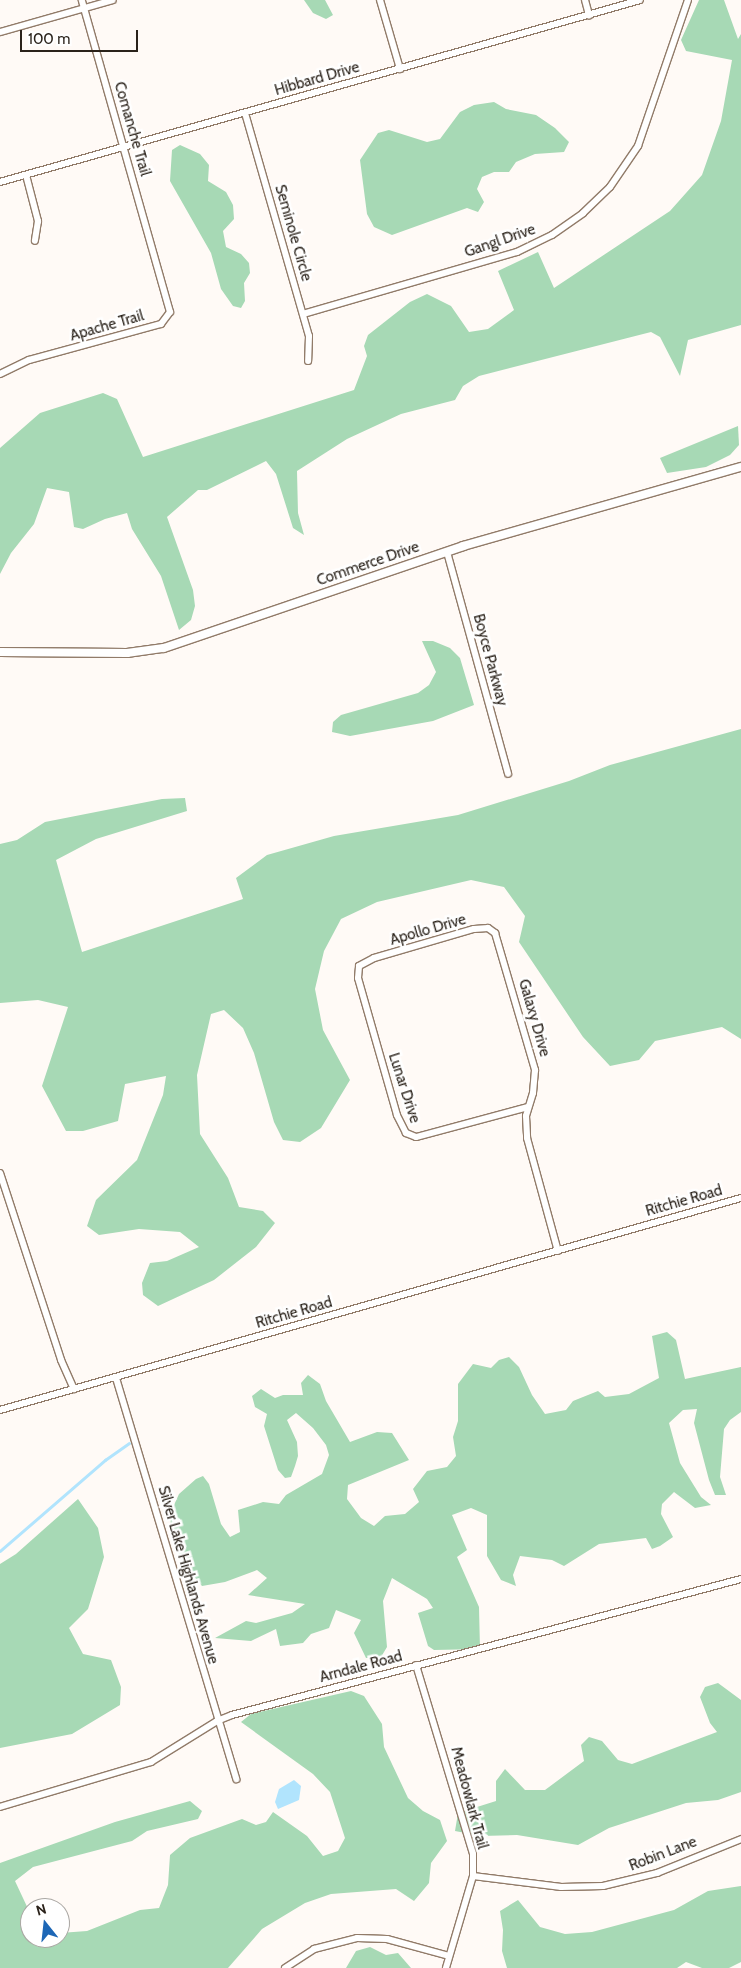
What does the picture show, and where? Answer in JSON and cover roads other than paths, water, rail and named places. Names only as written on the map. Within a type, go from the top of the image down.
[{"type":"street","name":"Comanche Trail","points":[[82,0],[158,265]]},
{"type":"street","points":[[0,32],[113,0]]},
{"type":"street","points":[[380,0],[400,69]]},
{"type":"street","points":[[585,0],[589,15]]},
{"type":"street","name":"Hibbard Drive","points":[[0,182],[640,0]]},
{"type":"street","name":"Gangl Drive","points":[[303,314],[517,252],[552,235],[583,213],[610,187],[638,146],[688,0]]},
{"type":"street","name":"Seminole Circle","points":[[245,112],[303,314],[310,349],[308,361]]},
{"type":"street","points":[[26,175],[38,221],[35,241]]},
{"type":"street","name":"Apache Trail","points":[[0,374],[29,360],[165,322],[170,309],[158,265]]},
{"type":"street","name":"Commerce Drive","points":[[0,652],[112,654],[154,650],[447,552],[741,467]]},
{"type":"street","name":"Boyce Parkway","points":[[447,552],[508,774]]},
{"type":"street","name":"Apollo Drive","points":[[361,964],[474,929],[488,928],[498,939]]},
{"type":"street","name":"Galaxy Drive","points":[[498,939],[535,1070],[534,1093],[528,1108],[528,1144],[558,1251]]},
{"type":"street","name":"Lunar Drive","points":[[361,964],[358,978],[402,1130],[416,1137],[491,1115],[528,1108]]},
{"type":"street","points":[[0,1173],[61,1360],[74,1389]]},
{"type":"street","name":"Ritchie Road","points":[[0,1410],[741,1198]]},
{"type":"street","name":"Silver Lake Highlands Avenue","points":[[116,1378],[236,1779]]},
{"type":"street","name":"Arndale Road","points":[[0,1807],[151,1762],[217,1720],[741,1579]]},
{"type":"street","name":"Meadowlark Trail","points":[[416,1665],[469,1832],[473,1876],[446,1968]]},
{"type":"street","name":"Robin Lane","points":[[473,1876],[561,1887],[603,1886],[656,1873],[741,1839]]},
{"type":"street","points":[[285,1968],[314,1949],[357,1938],[387,1939],[449,1956]]},
{"type":"water","points":[[294,1780],[301,1786],[299,1800],[278,1809],[275,1802],[279,1789]]},
{"type":"waterway","points":[[0,1551],[105,1460],[129,1443]]}]
